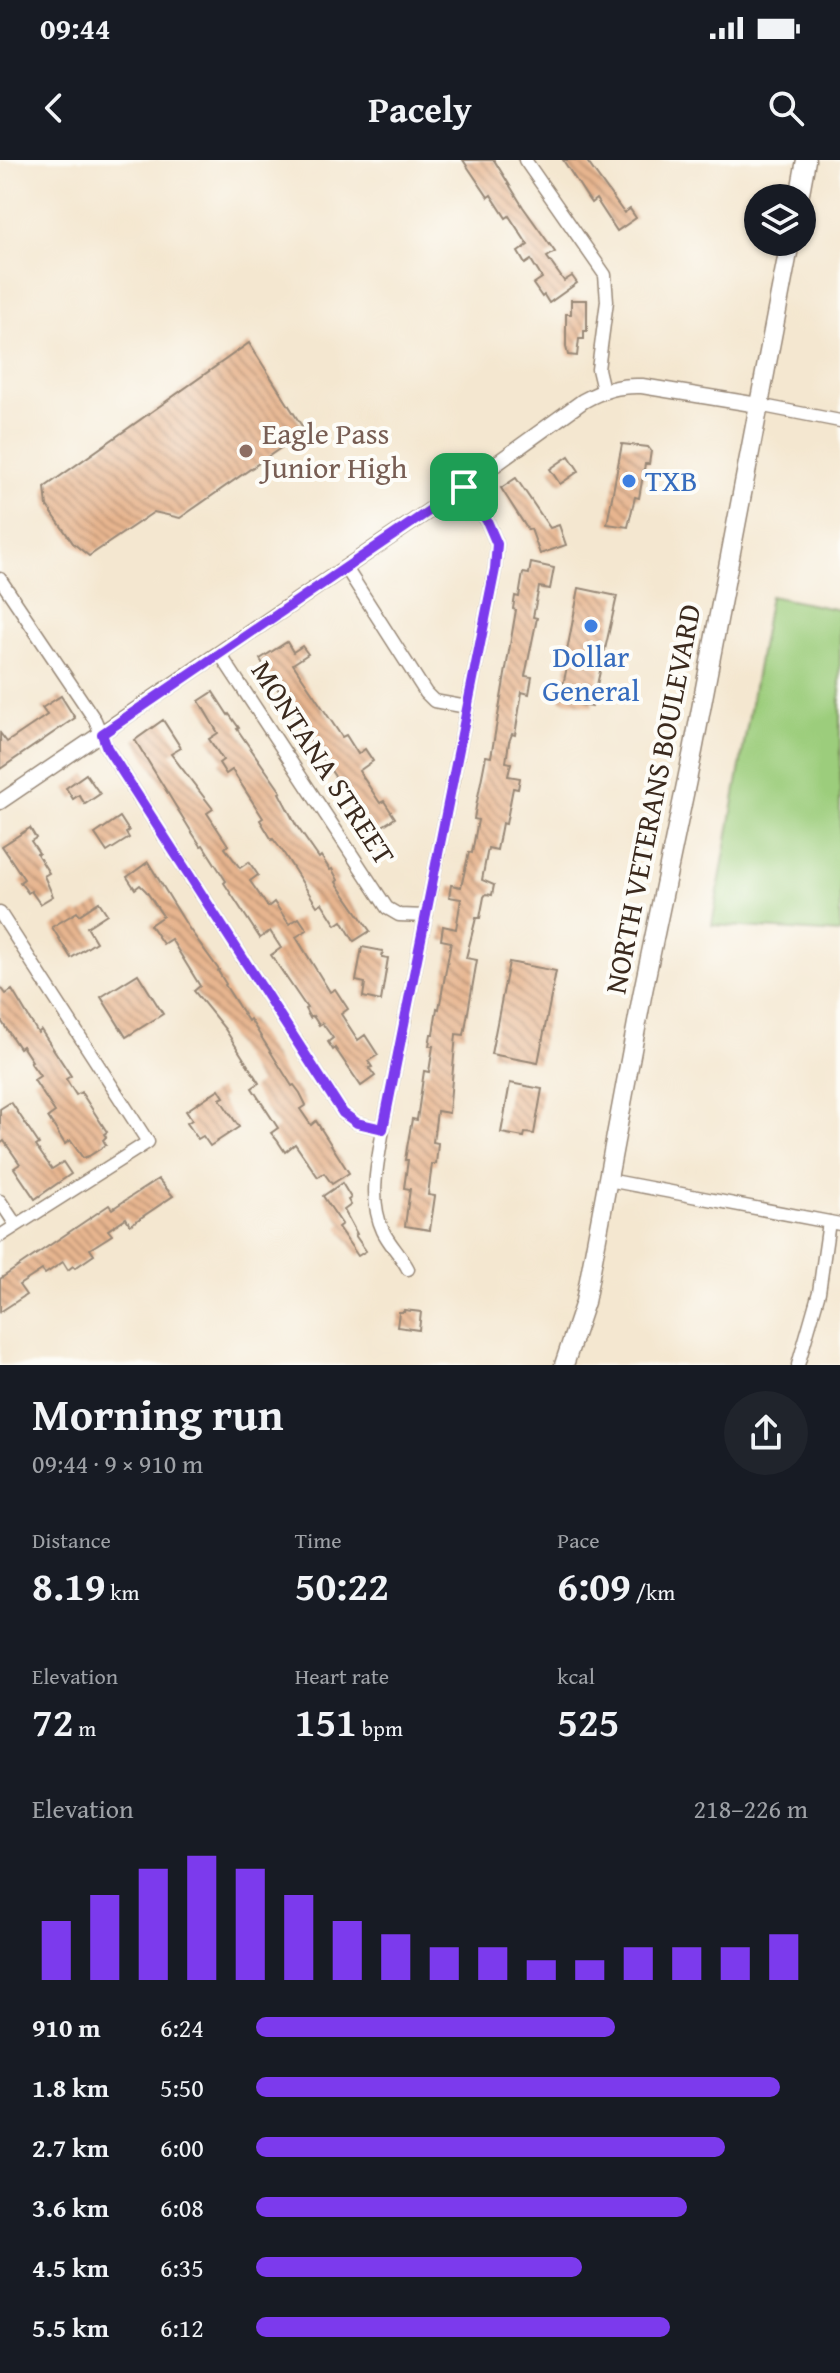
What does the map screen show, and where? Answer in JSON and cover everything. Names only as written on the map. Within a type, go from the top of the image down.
[{"type":"highway","points":[[802,184],[806,160]]},
{"type":"highway","name":"NORTH VETERANS BOULEVARD","points":[[564,1365],[585,1302],[787,256]]},
{"type":"main road","points":[[0,802],[603,390],[623,385],[642,386],[758,405]]},
{"type":"street","points":[[525,160],[605,275],[607,301],[598,369],[603,390]]},
{"type":"street","points":[[758,405],[840,421]]},
{"type":"street","points":[[408,1269],[384,1234],[374,1207],[383,1129],[495,569],[497,544],[487,521],[464,487]]},
{"type":"street","points":[[346,568],[426,693],[434,701],[467,707]]},
{"type":"street","points":[[0,579],[95,720],[107,748],[343,1113],[357,1123],[383,1129]]},
{"type":"street","name":"MONTANA STREET","points":[[220,654],[387,908],[399,915],[426,916]]},
{"type":"street","points":[[0,913],[148,1142],[0,1236]]},
{"type":"street","points":[[608,1180],[835,1223],[798,1365]]},
{"type":"street","points":[[0,1201],[16,1225]]},
{"type":"green space","points":[[770,596],[840,610],[840,933],[712,925]]},
{"type":"building","points":[[463,160],[494,160],[555,252],[547,257],[564,281],[572,276],[577,283],[549,303],[544,295],[542,297],[533,284],[542,278],[531,260],[525,264],[518,252],[528,245],[509,216],[506,218],[491,195],[488,197]]},
{"type":"building","points":[[563,160],[586,160],[624,213],[630,209],[636,218],[617,231],[596,199],[591,203]]},
{"type":"building","points":[[571,300],[587,300],[587,331],[584,331],[584,339],[579,339],[577,356],[568,355],[566,347],[566,314],[571,314]]},
{"type":"building","points":[[249,343],[305,431],[180,518],[154,512],[89,556],[73,543],[47,506],[45,487]]},
{"type":"building","name":"TXB","points":[[622,444],[648,447],[651,451],[628,527],[607,524]]},
{"type":"building","points":[[569,456],[579,471],[560,484],[550,469]]},
{"type":"building","points":[[516,478],[550,528],[559,525],[566,545],[540,554],[531,529],[528,530],[501,488]]},
{"type":"building","points":[[531,563],[554,568],[550,589],[539,587],[533,617],[537,618],[525,676],[532,677],[529,694],[522,692],[515,735],[512,734],[509,742],[506,762],[511,763],[508,776],[520,778],[518,789],[513,788],[497,850],[488,848],[482,880],[494,885],[492,895],[486,894],[484,897],[466,958],[477,960],[464,1035],[456,1034],[449,1113],[437,1111],[433,1142],[438,1143],[436,1164],[432,1164],[428,1195],[435,1196],[430,1230],[405,1226],[410,1189],[404,1188],[408,1160],[405,1160],[412,1119],[417,1120],[424,1071],[429,1072],[433,1046],[429,1046],[431,1034],[439,1009],[451,942],[441,940],[443,926],[456,929],[461,899],[449,897],[451,885],[461,887],[469,852],[472,853],[478,820],[474,819],[476,807],[486,756],[491,757],[516,610],[513,609],[515,596],[519,597],[523,573],[529,574]]},
{"type":"building","name":"Dollar General","points":[[579,588],[617,596],[592,707],[560,700]]},
{"type":"building","points":[[287,642],[293,652],[302,646],[308,654],[293,664],[342,737],[346,735],[358,754],[365,749],[373,761],[359,771],[380,803],[384,801],[395,818],[373,832],[310,740],[260,659]]},
{"type":"building","points":[[213,692],[281,792],[296,825],[319,858],[321,856],[332,869],[338,880],[336,882],[370,931],[354,941],[342,921],[336,925],[322,903],[317,906],[272,840],[260,820],[263,818],[232,770],[226,774],[219,763],[223,760],[209,739],[218,733],[199,701]]},
{"type":"building","points":[[61,696],[75,718],[0,769],[0,733],[7,742],[47,715],[42,708]]},
{"type":"building","points":[[163,720],[181,748],[171,754],[213,809],[207,813],[228,845],[225,848],[240,868],[249,862],[258,875],[250,881],[268,907],[274,902],[289,924],[299,918],[307,930],[296,937],[330,992],[335,989],[348,1009],[341,1014],[358,1040],[365,1035],[378,1055],[368,1061],[375,1076],[361,1086],[328,1042],[333,1038],[322,1023],[319,1025],[313,1016],[310,1018],[307,1008],[271,955],[281,948],[270,931],[260,938],[135,740]]},
{"type":"building","points":[[86,774],[100,794],[85,804],[79,795],[73,799],[66,788]]},
{"type":"building","points":[[120,817],[129,831],[126,833],[129,838],[107,852],[95,834]]},
{"type":"building","points":[[30,828],[36,838],[31,841],[49,873],[44,876],[53,896],[40,904],[20,882],[24,879],[2,846]]},
{"type":"building","points":[[148,862],[219,970],[248,1021],[250,1019],[292,1086],[300,1093],[306,1105],[300,1109],[311,1125],[316,1121],[349,1173],[332,1184],[324,1173],[318,1177],[295,1144],[285,1152],[271,1133],[278,1128],[252,1088],[259,1083],[225,1029],[194,991],[200,986],[171,939],[163,944],[150,925],[163,916],[146,891],[140,885],[135,889],[127,877]]},
{"type":"building","points":[[99,902],[107,914],[87,927],[96,942],[71,958],[52,927]]},
{"type":"building","points":[[362,947],[383,951],[382,957],[388,958],[381,1001],[363,997],[365,983],[356,981]]},
{"type":"building","points":[[509,962],[556,971],[538,1063],[491,1054]]},
{"type":"building","points":[[138,974],[163,1014],[126,1037],[101,997]]},
{"type":"building","points":[[0,986],[6,994],[12,990],[38,1033],[41,1030],[71,1076],[66,1079],[76,1095],[81,1092],[107,1132],[103,1140],[106,1145],[89,1156],[83,1158],[70,1140],[65,1144],[48,1117],[55,1112],[34,1080],[40,1076],[22,1046],[19,1048],[0,1019]]},
{"type":"building","points":[[510,1083],[542,1089],[534,1134],[525,1133],[524,1137],[501,1133]]},
{"type":"building","points":[[219,1089],[224,1097],[220,1099],[239,1127],[210,1146],[203,1136],[198,1139],[187,1123],[192,1120],[186,1111]]},
{"type":"building","points":[[11,1102],[52,1169],[63,1162],[71,1174],[35,1199],[14,1168],[20,1164],[4,1141],[0,1144],[0,1109]]},
{"type":"building","points":[[158,1179],[173,1196],[130,1225],[126,1218],[108,1230],[112,1235],[90,1249],[94,1255],[75,1268],[73,1266],[68,1270],[63,1262],[45,1274],[42,1270],[19,1285],[26,1295],[0,1312],[0,1279],[109,1205],[112,1209]]},
{"type":"building","points":[[342,1183],[351,1198],[348,1200],[351,1205],[344,1210],[366,1251],[358,1256],[338,1227],[342,1224],[323,1196]]},
{"type":"building","points":[[399,1312],[421,1312],[419,1330],[397,1327]]},
{"type":"place","name":"Eagle Pass Junior High","points":[[246,451]]},
{"type":"place","name":"TXB","points":[[629,481]]},
{"type":"place","name":"Dollar General","points":[[591,626]]},
{"type":"route","points":[[464,487],[487,521],[497,544],[495,569],[383,1129],[357,1123],[343,1113],[107,748],[102,734],[464,487]]}]
